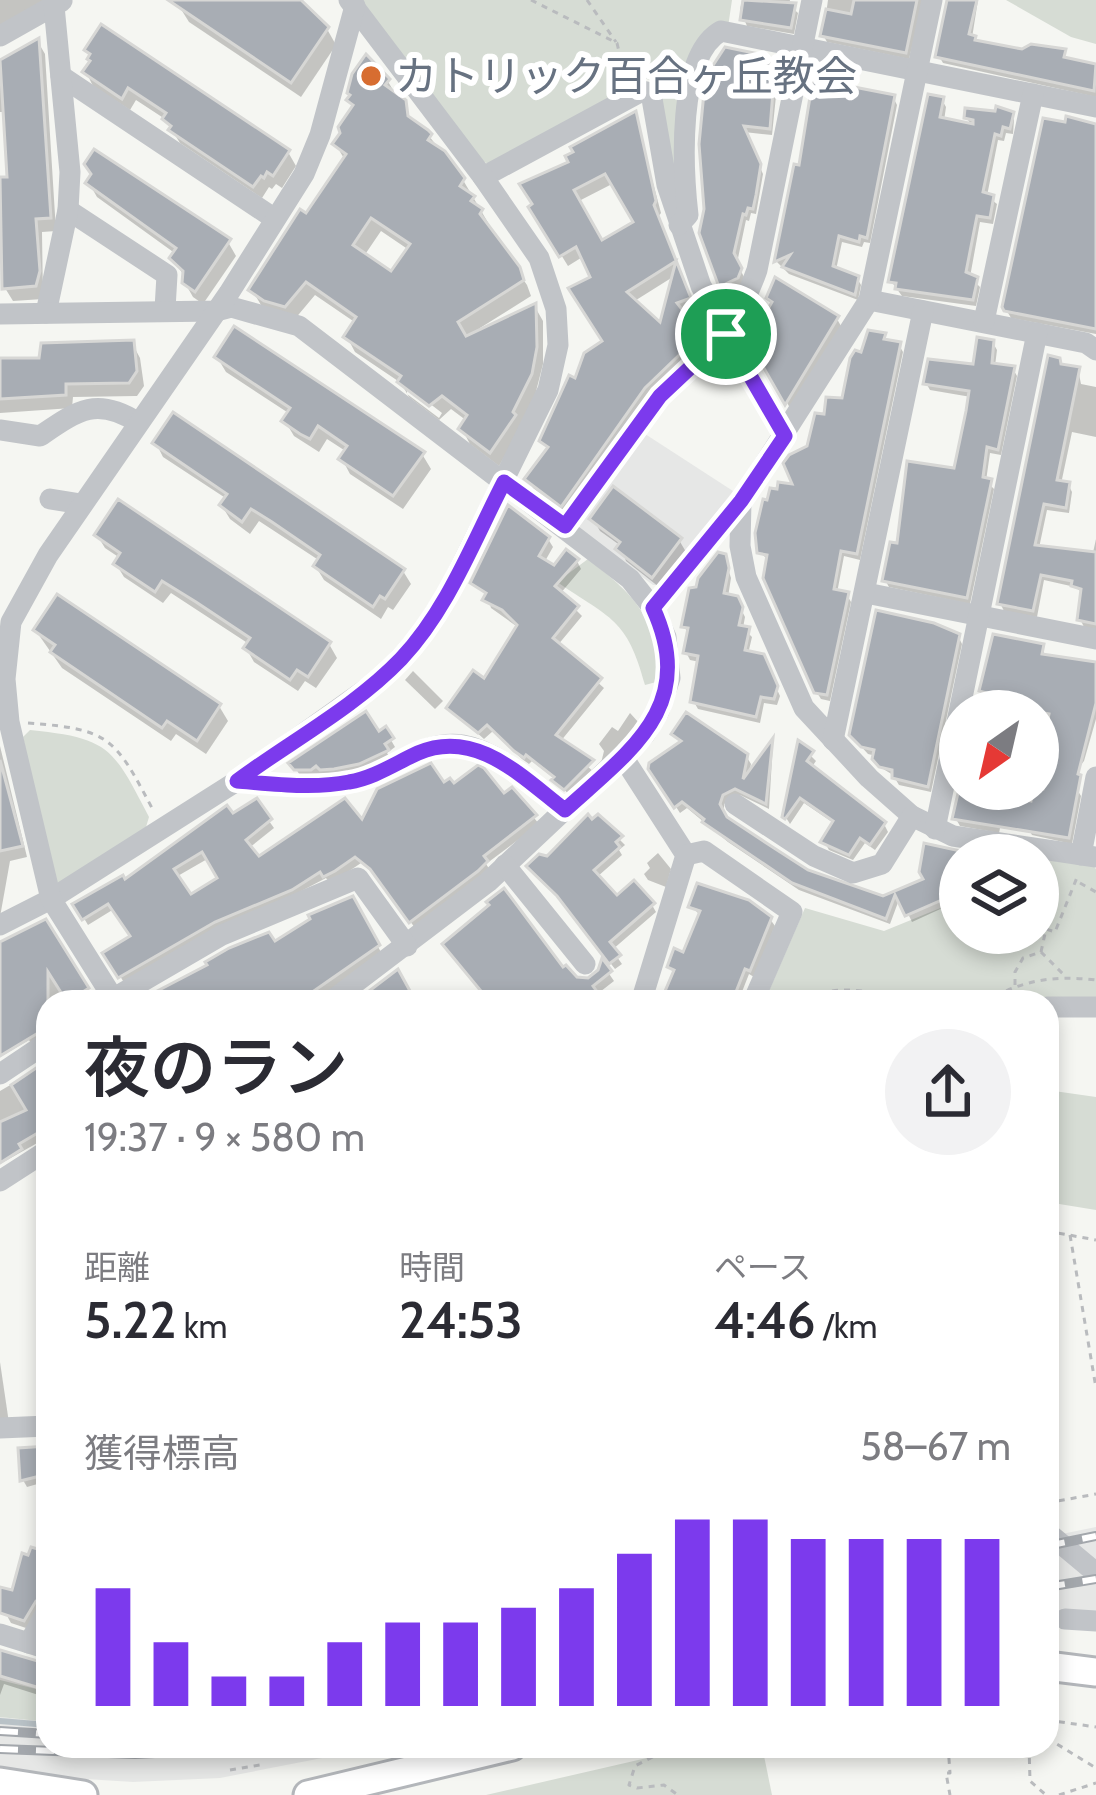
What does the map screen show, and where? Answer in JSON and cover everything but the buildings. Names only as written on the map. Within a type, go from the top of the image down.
[{"type":"main road","points":[[1059,1667],[1096,1672]]},
{"type":"main road","points":[[317,1794],[463,1758]]},
{"type":"main road","points":[[0,1782],[82,1795]]},
{"type":"street","points":[[565,526],[660,396],[726,334],[747,298],[757,270],[812,0]]},
{"type":"street","points":[[653,608],[741,501],[869,300],[932,0]]},
{"type":"street","points":[[0,36],[58,3],[70,172],[68,210],[46,313]]},
{"type":"street","points":[[0,925],[51,899],[237,781],[368,689],[404,656],[448,592],[548,390],[558,345],[556,309],[539,258],[352,3]]},
{"type":"street","points":[[104,990],[51,899],[4,721],[10,622],[81,504],[304,174],[320,135],[352,3]]},
{"type":"street","points":[[679,225],[688,214],[682,162],[694,69],[712,36],[721,32],[1096,107]]},
{"type":"street","points":[[62,76],[275,219]]},
{"type":"street","points":[[483,177],[647,91],[654,97],[667,185],[701,286],[785,436]]},
{"type":"street","points":[[984,321],[1033,94]]},
{"type":"street","points":[[68,210],[167,275],[165,309]]},
{"type":"street","points":[[869,300],[1086,343],[1096,350]]},
{"type":"street","points":[[0,314],[232,307],[299,326],[565,526],[630,579],[653,608],[666,637],[670,678],[659,711],[623,757],[506,865],[346,990]]},
{"type":"street","points":[[832,740],[923,310]]},
{"type":"street","points":[[935,829],[1037,333]]},
{"type":"street","points":[[0,430],[40,436],[78,411],[114,407],[137,422]]},
{"type":"street","points":[[50,499],[81,504]]},
{"type":"street","points":[[741,501],[740,546],[746,578],[804,708],[912,816],[935,829],[982,842],[1085,856],[1096,777]]},
{"type":"street","points":[[866,593],[1096,640]]},
{"type":"street","points":[[237,781],[350,782],[435,746],[465,745],[491,755],[565,810]]},
{"type":"street","points":[[623,757],[686,854],[645,990]]},
{"type":"street","points":[[736,804],[814,856],[853,873],[882,864],[912,816]]},
{"type":"street","points":[[686,854],[704,851],[792,912],[758,990]]},
{"type":"street","points":[[506,865],[585,964]]},
{"type":"street","points":[[127,990],[222,935],[358,878],[407,946]]},
{"type":"street","points":[[1059,1007],[1096,1007]]},
{"type":"street","points":[[0,1074],[36,1050]]},
{"type":"street","points":[[0,1181],[36,1158]]},
{"type":"street","points":[[0,1428],[36,1426]]},
{"type":"street","points":[[1059,1542],[1096,1573]]},
{"type":"street","points":[[1065,1619],[1096,1621]]},
{"type":"street","points":[[0,1634],[36,1645]]},
{"type":"path","points":[[531,0],[617,43]]},
{"type":"path","points":[[587,0],[617,43],[626,82]]},
{"type":"path","points":[[4,721],[78,728],[105,738],[128,761],[162,828]]},
{"type":"path","points":[[1059,923],[1085,856]]},
{"type":"path","points":[[1078,882],[1096,892]]},
{"type":"path","points":[[1015,986],[1015,972],[1023,958],[1035,954]]},
{"type":"path","points":[[1043,954],[1065,976]]},
{"type":"path","points":[[1008,990],[1065,976],[1096,980]]},
{"type":"path","points":[[1059,1233],[1096,1240]]},
{"type":"path","points":[[1070,1235],[1096,1388]]},
{"type":"path","points":[[1059,1502],[1096,1494]]},
{"type":"path","points":[[1059,1721],[1096,1726]]},
{"type":"path","points":[[1059,1745],[1096,1768]]},
{"type":"path","points":[[651,1758],[635,1766],[629,1784],[637,1788],[664,1785],[678,1795]]},
{"type":"path","points":[[949,1758],[950,1773],[946,1773],[950,1795]]},
{"type":"path","points":[[1029,1758],[1030,1781],[1046,1795]]},
{"type":"path","points":[[230,1770],[260,1765]]},
{"type":"path","points":[[1059,1795],[1096,1783]]},
{"type":"shaded area","points":[[361,0],[732,0],[728,27],[712,29],[678,190],[657,84],[645,78],[492,165],[481,161]]},
{"type":"shaded area","points":[[1006,0],[1096,0],[1096,44],[1071,37]]},
{"type":"shaded area","points":[[642,432],[733,491],[661,585],[653,585],[581,531],[578,522]]},
{"type":"shaded area","points":[[588,559],[641,610],[653,640],[660,681],[645,685],[631,646],[614,622],[557,582]]},
{"type":"shaded area","points":[[30,730],[77,737],[106,751],[117,761],[149,817],[146,827],[60,884],[53,880],[23,737]]},
{"type":"shaded area","points":[[1059,860],[1090,862],[1096,869],[1096,998],[1059,997],[1059,990],[769,990],[805,908],[884,931],[939,909],[939,954],[1059,954]]},
{"type":"shaded area","points":[[1059,1092],[1096,1097],[1096,1210],[1059,1204]]},
{"type":"shaded area","points":[[1096,1527],[1096,1627],[1059,1624],[1059,1535]]},
{"type":"shaded area","points":[[0,1680],[36,1689],[36,1721],[0,1717]]},
{"type":"shaded area","points":[[0,1717],[36,1721],[36,1758],[322,1758],[220,1778],[133,1782],[0,1769]]},
{"type":"shaded area","points":[[647,1758],[764,1758],[772,1795],[486,1795]]},
{"type":"waterway","points":[[0,1721],[36,1724]]},
{"type":"railway","points":[[1059,1544],[1096,1536]]},
{"type":"railway","points":[[1059,1585],[1096,1579]]},
{"type":"railway","points":[[0,1731],[36,1733]]},
{"type":"railway","points":[[0,1749],[36,1750]]},
{"type":"place","name":"カトリック百合ヶ丘教会","points":[[371,76]]},
{"type":"route","points":[[726,334],[785,436],[741,501],[653,608],[666,637],[670,678],[659,711],[623,757],[565,810],[491,755],[465,745],[435,746],[350,782],[237,781],[368,689],[404,656],[448,592],[504,482],[565,526],[660,396],[726,334]]}]
